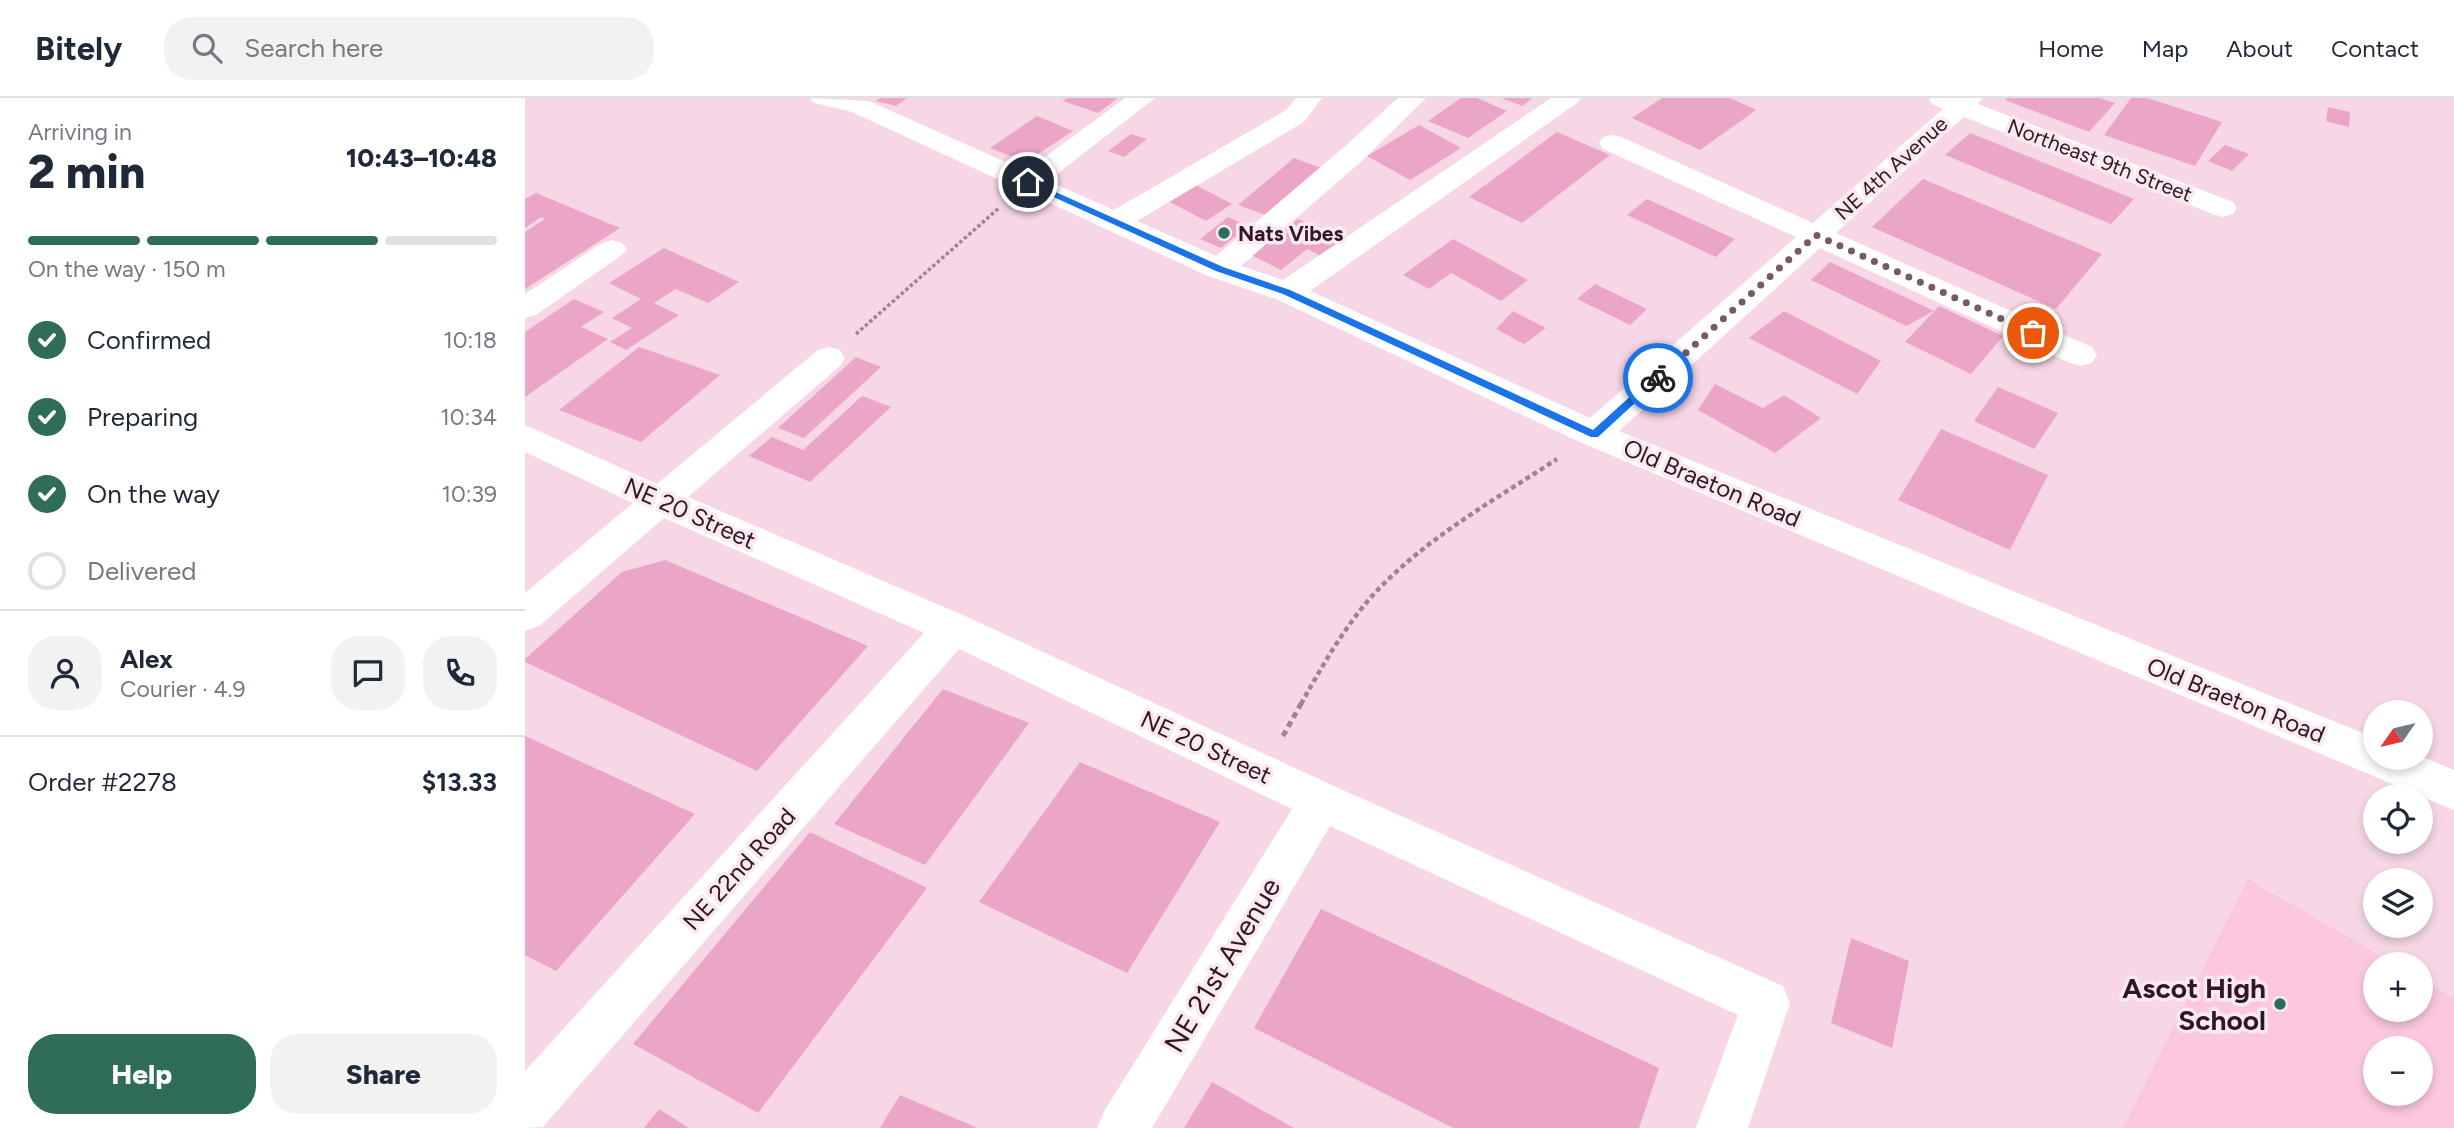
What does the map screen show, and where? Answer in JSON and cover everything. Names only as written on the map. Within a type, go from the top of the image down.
[{"type":"street","name":"Old Braeton Road","points":[[823,98],[864,102],[1115,222],[1219,269],[1287,292],[1594,434],[2363,753]]},
{"type":"street","points":[[1028,182],[1142,98]]},
{"type":"street","points":[[1115,222],[1295,116],[1310,98]]},
{"type":"street","points":[[1219,269],[1353,155],[1413,98]]},
{"type":"street","points":[[1287,292],[1568,98]]},
{"type":"street","name":"Northeast 9th Street","points":[[1956,101],[2223,208]]},
{"type":"street","name":"NE 4th Avenue","points":[[1594,434],[1816,235],[1956,101]]},
{"type":"street","points":[[1612,143],[2081,355]]},
{"type":"street","points":[[525,308],[612,248]]},
{"type":"street","points":[[525,615],[829,358]]},
{"type":"street","name":"NE 20 Street","points":[[525,437],[661,501],[953,628],[1262,774],[1766,1003],[1723,1128]]},
{"type":"street","name":"NE 22nd Road","points":[[525,1109],[953,628]]},
{"type":"street","name":"Old Braeton Road","points":[[2405,770],[2454,790]]},
{"type":"street","name":"NE 21st Avenue","points":[[1123,1128],[1321,801]]},
{"type":"path","points":[[829,358],[1028,182]]},
{"type":"path","points":[[1262,774],[1336,643],[1387,581],[1456,526],[1594,434]]},
{"type":"shaded area","name":"Ascot High School","points":[[2248,879],[2374,952],[2363,952],[2363,1022],[2433,1022],[2433,986],[2454,998],[2454,1128],[2123,1128]]},
{"type":"building","points":[[880,98],[907,98],[896,106],[876,101]]},
{"type":"building","points":[[1067,98],[1118,98],[1098,113],[1063,101]]},
{"type":"building","points":[[1461,98],[1477,98],[1507,111],[1468,138],[1428,121]]},
{"type":"building","points":[[1501,98],[1532,98],[1523,106]]},
{"type":"building","points":[[1662,98],[1730,98],[1756,110],[1700,150],[1632,118]]},
{"type":"building","points":[[2100,98],[2115,103],[2089,132],[2005,100]]},
{"type":"building","points":[[2131,98],[2147,98],[2222,122],[2195,166],[2104,135]]},
{"type":"building","points":[[2328,107],[2350,112],[2349,127],[2326,121]]},
{"type":"building","points":[[1037,116],[1073,131],[1026,162],[990,148]]},
{"type":"building","points":[[1419,125],[1461,148],[1410,180],[1367,156]]},
{"type":"building","points":[[1557,132],[1610,155],[1522,223],[1469,197]]},
{"type":"building","points":[[1970,133],[2134,199],[2111,224],[1945,155]]},
{"type":"building","points":[[1131,134],[1147,139],[1124,157],[1108,151]]},
{"type":"building","points":[[2225,145],[2249,154],[2232,171],[2208,161]]},
{"type":"building","points":[[1294,158],[1321,168],[1265,215],[1238,205]]},
{"type":"building","points":[[1923,179],[2102,254],[2056,309],[1872,227]]},
{"type":"building","points":[[1192,183],[1232,204],[1206,221],[1166,200]]},
{"type":"building","points":[[536,193],[620,228],[525,289],[525,232],[545,219],[541,217],[525,228],[525,199]]},
{"type":"building","points":[[1647,199],[1735,239],[1716,257],[1627,215]]},
{"type":"building","name":"Nats Vibes","points":[[1228,217],[1248,226],[1221,248],[1200,239]]},
{"type":"building","points":[[1298,219],[1344,241],[1323,257],[1307,249],[1281,270],[1251,255]]},
{"type":"building","points":[[1453,239],[1528,280],[1501,301],[1451,273],[1429,289],[1403,275]]},
{"type":"building","points":[[664,248],[739,282],[708,303],[676,289],[654,303],[679,315],[626,350],[610,342],[632,328],[612,318],[641,299],[609,283]]},
{"type":"building","points":[[1830,262],[1934,311],[1906,326],[1811,280]]},
{"type":"building","points":[[1595,284],[1647,309],[1630,325],[1577,299]]},
{"type":"building","points":[[574,299],[604,312],[581,327],[608,339],[525,397],[525,332]]},
{"type":"building","points":[[1939,306],[2003,336],[1971,374],[1905,342]]},
{"type":"building","points":[[1513,311],[1546,328],[1524,344],[1496,329]]},
{"type":"building","points":[[1784,311],[1881,361],[1857,394],[1749,338]]},
{"type":"building","points":[[639,347],[720,375],[641,442],[559,410]]},
{"type":"building","points":[[856,357],[881,367],[804,438],[778,428]]},
{"type":"building","points":[[1715,384],[1763,408],[1784,395],[1821,418],[1775,453],[1698,410]]},
{"type":"building","points":[[1998,387],[2058,413],[2034,449],[1974,421]]},
{"type":"building","points":[[862,396],[891,407],[810,482],[749,456],[772,437],[803,450]]},
{"type":"building","points":[[1941,429],[2048,475],[2010,550],[1898,500]]},
{"type":"building","points":[[665,560],[868,646],[757,771],[525,662],[525,659],[622,572]]},
{"type":"building","points":[[943,689],[1029,723],[925,865],[834,824]]},
{"type":"building","points":[[525,736],[695,814],[556,971],[525,955]]},
{"type":"building","points":[[1080,762],[1220,822],[1127,973],[979,902]]},
{"type":"building","points":[[810,832],[927,888],[758,1113],[633,1044]]},
{"type":"building","points":[[1321,909],[1659,1068],[1639,1128],[1453,1128],[1254,1028]]},
{"type":"building","points":[[1851,938],[1909,961],[1892,1048],[1831,1023]]},
{"type":"building","points":[[1212,1082],[1294,1128],[1184,1128]]},
{"type":"building","points":[[900,1095],[978,1128],[880,1128]]},
{"type":"building","points":[[659,1109],[689,1128],[644,1128]]},
{"type":"way so far","points":[[1658,378],[1816,235],[2033,333]]},
{"type":"place","name":"Nats Vibes","points":[[1224,233]]},
{"type":"place","name":"Ascot High School","points":[[2280,1004]]},
{"type":"route","points":[[1028,182],[1219,269],[1287,292],[1594,434],[1658,378]]}]
